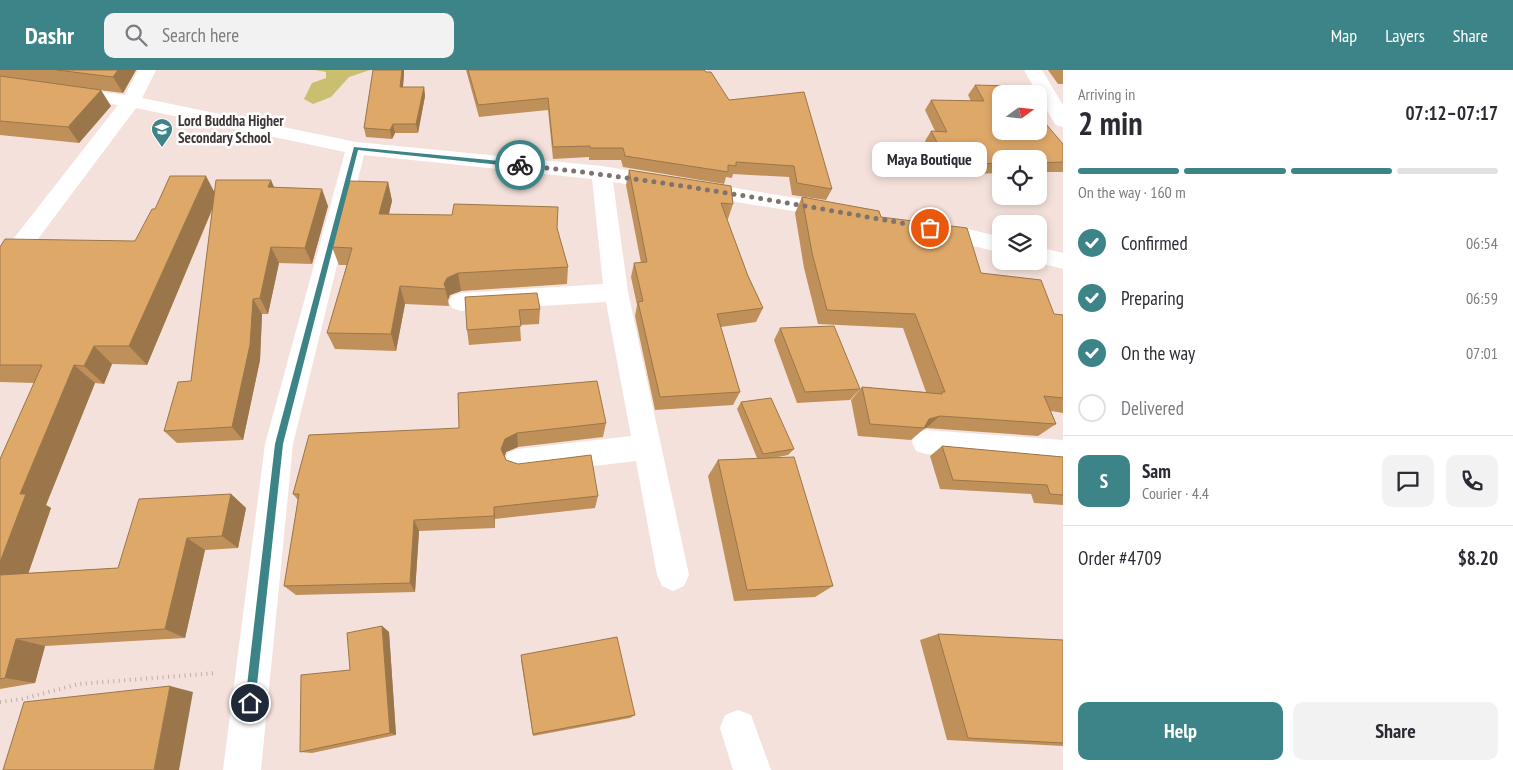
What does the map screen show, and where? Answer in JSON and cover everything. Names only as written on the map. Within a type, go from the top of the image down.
[{"type":"street","points":[[0,274],[131,101],[147,70]]},
{"type":"street","points":[[1033,70],[1063,121]]},
{"type":"street","points":[[0,83],[131,101],[356,148],[602,173],[854,214]]},
{"type":"street","points":[[242,770],[279,444],[356,148]]},
{"type":"street","points":[[602,173],[616,292],[673,575]]},
{"type":"street","points":[[920,226],[992,243]]},
{"type":"street","points":[[1047,256],[1063,261]]},
{"type":"street","points":[[461,302],[616,292]]},
{"type":"street","points":[[926,442],[1063,453]]},
{"type":"street","points":[[518,462],[647,447]]},
{"type":"street","points":[[738,728],[752,770]]},
{"type":"path","points":[[0,702],[22,699],[79,684],[254,670]]},
{"type":"shaded area","points":[[315,70],[370,70],[349,77],[331,97],[313,104],[304,99],[312,83],[326,78],[326,72]]},
{"type":"building","points":[[57,70],[118,70],[113,77]]},
{"type":"building","points":[[373,70],[402,70],[400,87],[424,87],[416,124],[393,124],[390,130],[364,128]]},
{"type":"building","points":[[468,70],[704,70],[711,72],[729,100],[804,92],[832,189],[797,183],[794,166],[736,162],[736,166],[728,165],[728,172],[625,156],[623,148],[590,148],[590,146],[553,147],[548,98],[478,105]]},
{"type":"building","points":[[0,76],[101,90],[68,127],[0,121]]},
{"type":"building","points":[[975,85],[992,85],[992,140],[1048,140],[1048,126],[1063,144],[1063,162],[1047,163],[1047,150],[992,150],[992,163],[949,165],[931,131],[947,132],[931,100],[984,101]]},
{"type":"building","points":[[629,170],[731,186],[733,204],[721,203],[748,276],[763,308],[717,314],[740,392],[660,397],[638,302],[643,301],[634,263],[647,262]]},
{"type":"building","points":[[170,176],[206,176],[129,346],[94,346],[84,366],[74,365],[20,494],[26,494],[0,562],[0,459],[42,365],[0,365],[0,247],[5,239],[135,241],[152,209],[155,209]]},
{"type":"building","points":[[216,180],[271,180],[268,187],[322,189],[305,248],[271,247],[260,298],[253,299],[250,345],[232,427],[164,431],[178,382],[191,381]]},
{"type":"building","points":[[350,181],[388,182],[379,214],[452,215],[454,204],[558,207],[557,228],[568,267],[458,273],[447,278],[444,284],[446,289],[400,286],[391,334],[327,333],[352,248],[332,247]]},
{"type":"building","points":[[802,197],[879,211],[881,217],[967,228],[981,273],[1041,280],[1054,314],[1063,315],[1063,398],[1044,396],[1056,424],[940,416],[929,419],[924,428],[870,424],[862,387],[942,394],[942,392],[945,392],[915,314],[827,310],[812,253]]},
{"type":"building","points":[[537,293],[540,309],[519,310],[521,326],[467,330],[465,297]]},
{"type":"building","points":[[834,326],[860,389],[805,392],[780,328]]},
{"type":"building","points":[[597,381],[606,423],[517,433],[505,439],[501,449],[506,460],[518,464],[591,455],[598,496],[494,507],[494,516],[414,520],[410,583],[284,586],[299,494],[293,494],[309,435],[459,428],[458,393]]},
{"type":"building","points":[[771,398],[794,449],[763,454],[741,402]]},
{"type":"building","points":[[942,446],[1063,457],[1063,495],[1050,494],[1047,485],[953,480]]},
{"type":"building","points":[[794,457],[833,586],[747,590],[718,460]]},
{"type":"building","points":[[231,494],[222,536],[187,538],[165,629],[16,639],[5,678],[0,679],[0,575],[118,568],[139,499]]},
{"type":"building","points":[[382,626],[390,733],[300,752],[301,675],[350,670],[347,633]]},
{"type":"building","points":[[938,634],[1063,640],[1063,743],[968,738]]},
{"type":"building","points":[[617,637],[635,715],[533,734],[521,655]]},
{"type":"building","points":[[170,686],[154,770],[3,770],[24,702]]},
{"type":"way so far","points":[[520,165],[602,173],[808,206],[930,228]]},
{"type":"place","name":"Lord Buddha Higher Secondary School","points":[[162,148]]},
{"type":"place","name":"Maya Boutique","points":[[930,228]]},
{"type":"route","points":[[250,703],[279,444],[356,148],[520,165]]}]
